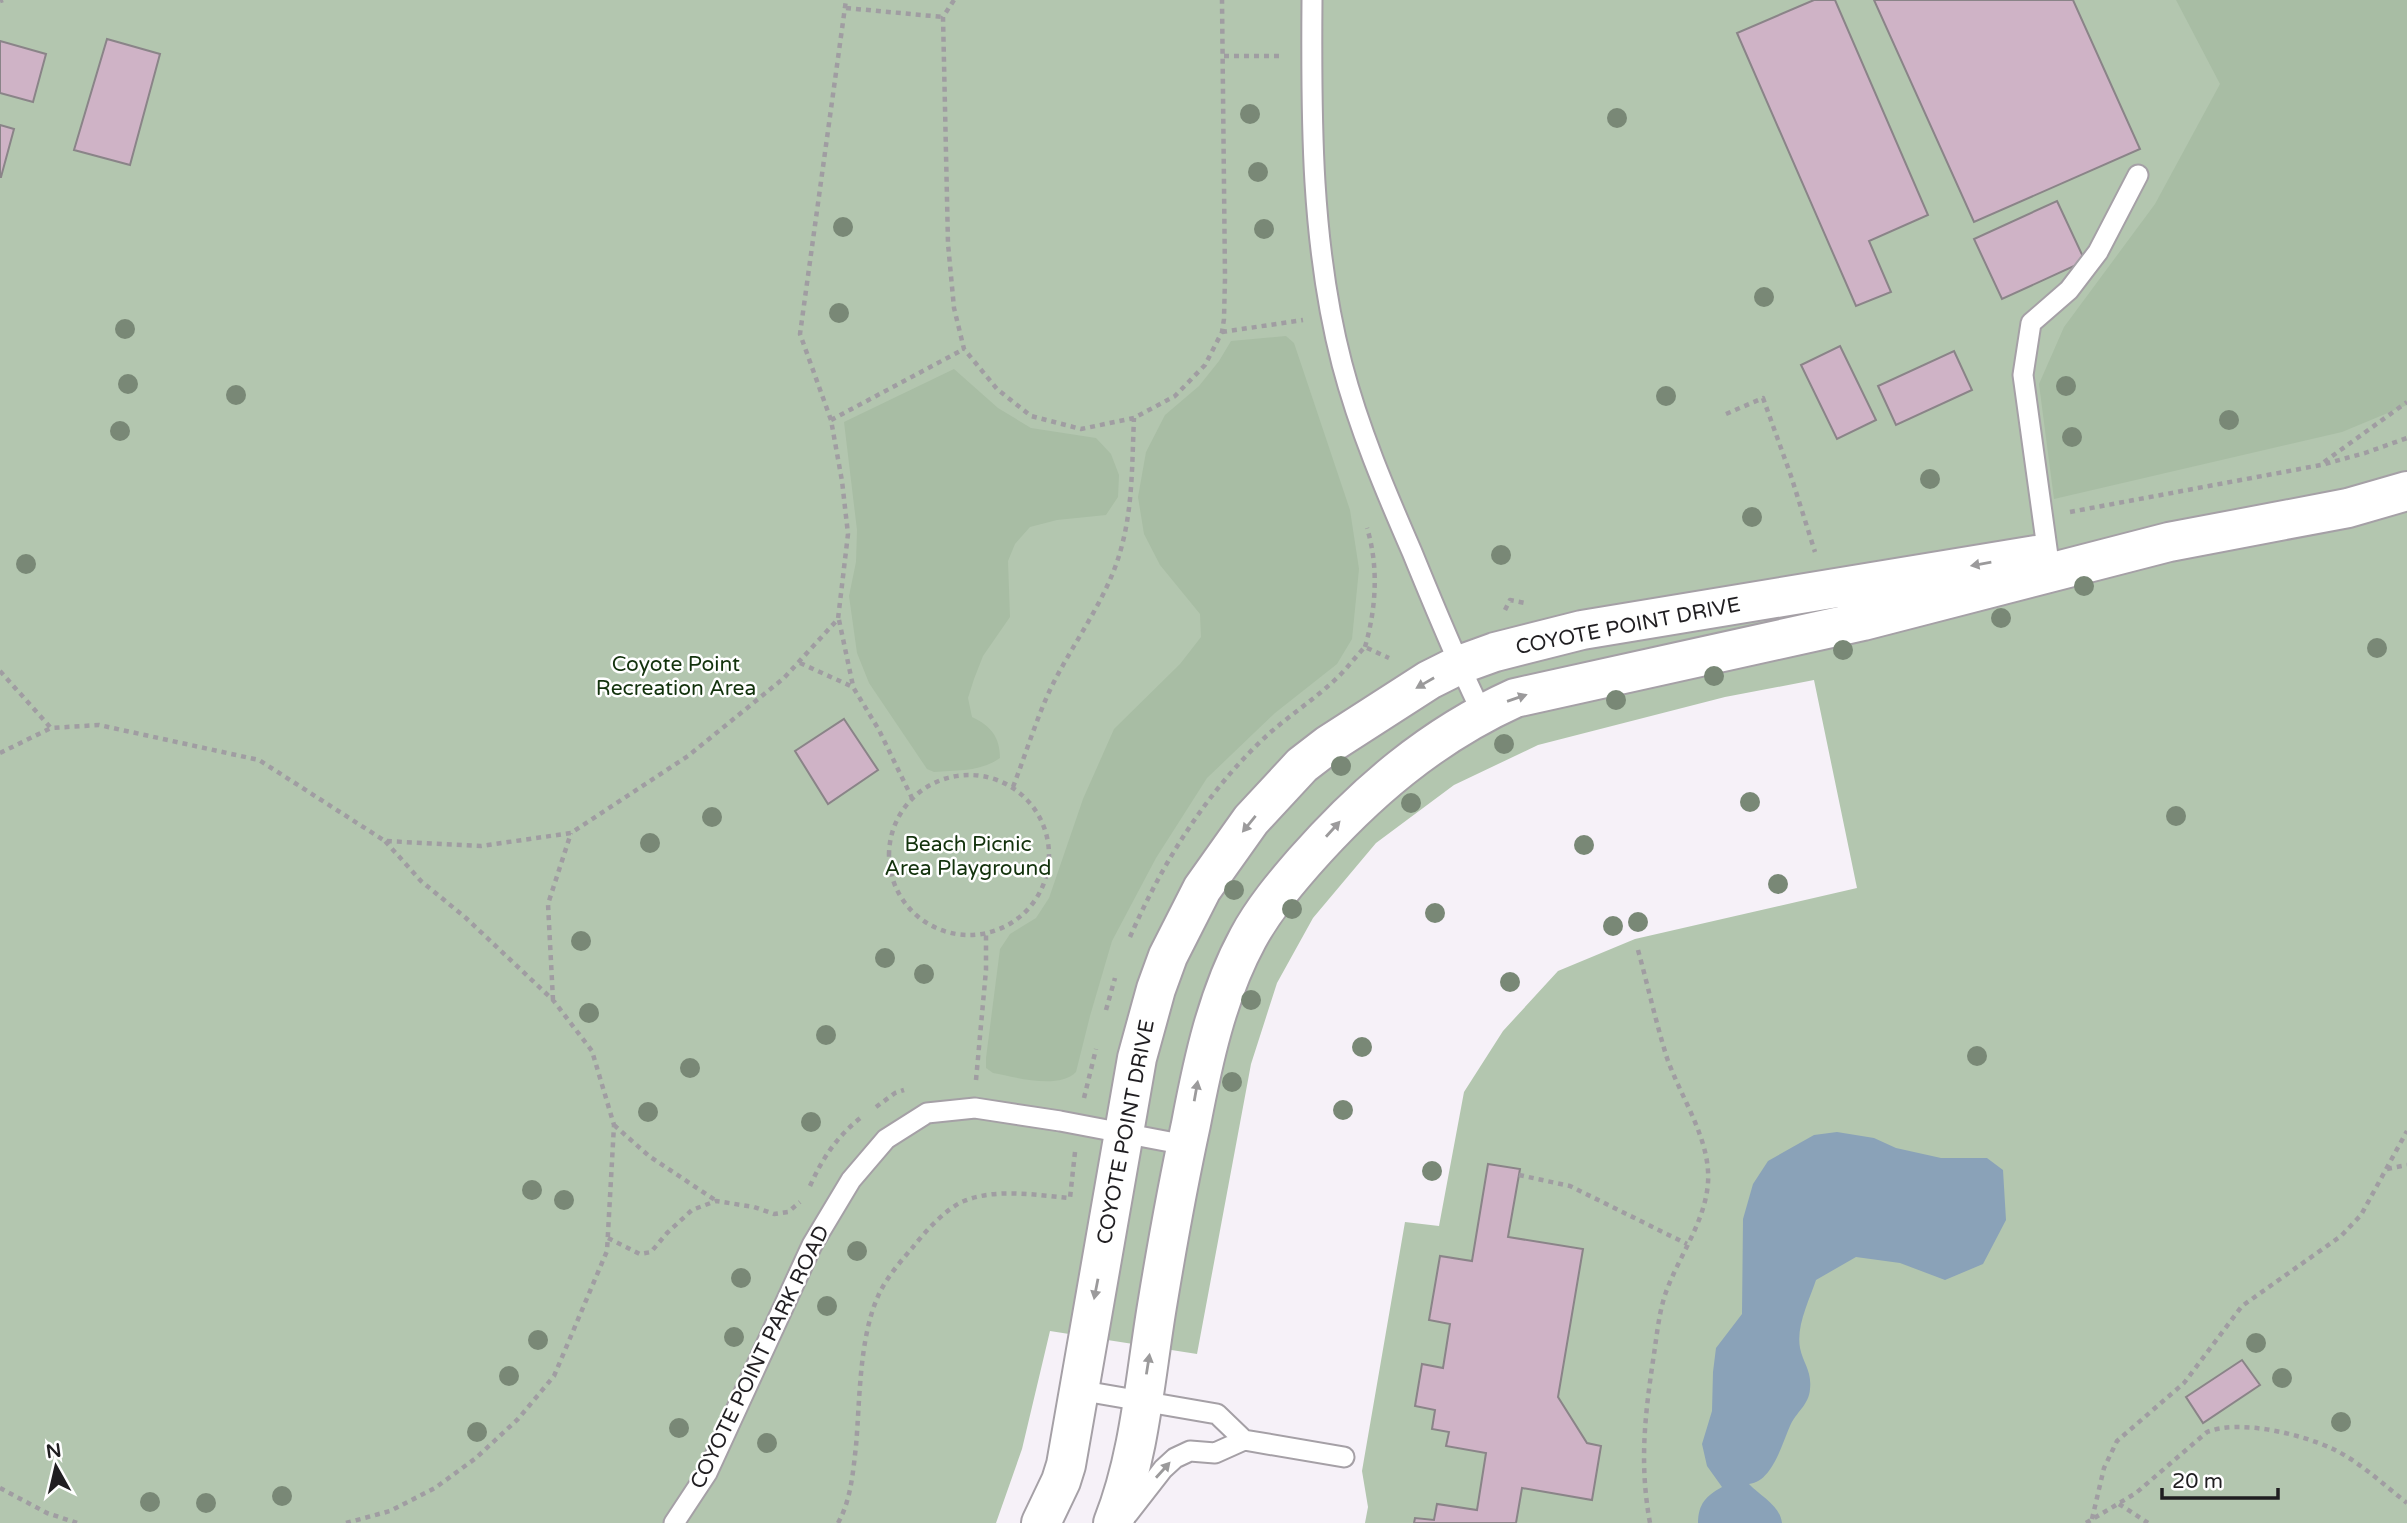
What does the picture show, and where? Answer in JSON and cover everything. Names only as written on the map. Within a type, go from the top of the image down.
[{"type":"street","name":"COYOTE POINT DRIVE","points":[[1041,1523],[1063,1473],[1137,1058],[1156,989],[1181,927],[1228,849],[1276,791],[1302,765],[1397,700],[1459,665],[1495,652],[1582,630],[2049,563],[2348,508],[2407,491]]},
{"type":"street","name":"COYOTE POINT DRIVE","points":[[1113,1523],[1127,1476],[1142,1401],[1164,1259],[1199,1074],[1222,1001],[1248,938],[1264,912],[1339,821],[1404,765],[1482,713],[1515,698],[1863,621],[2049,563]]},
{"type":"lane","points":[[1312,0],[1315,196],[1332,315],[1342,362],[1362,434],[1459,665],[1482,713]]},
{"type":"lane","points":[[2049,563],[2024,375],[2031,323],[2068,290],[2098,252],[2138,175]]},
{"type":"lane","name":"COYOTE POINT PARK ROAD","points":[[674,1523],[707,1473],[812,1245],[851,1180],[886,1139],[927,1113],[975,1108],[1186,1145]]},
{"type":"lane","points":[[1079,1390],[1217,1414],[1244,1440]]},
{"type":"lane","points":[[1121,1523],[1163,1469],[1175,1458],[1190,1451],[1215,1453],[1244,1440],[1343,1457]]},
{"type":"path","points":[[846,0],[800,334],[831,420],[842,481],[848,534],[838,619],[853,687],[879,730],[912,798]]},
{"type":"path","points":[[954,0],[943,16],[948,244],[954,308],[964,349],[997,389],[1031,416],[1081,429],[1134,418],[1175,396],[1205,365],[1222,332],[1225,278],[1222,0]]},
{"type":"path","points":[[846,8],[943,16]]},
{"type":"path","points":[[1224,56],[1312,56]]},
{"type":"path","points":[[1222,332],[1332,315]]},
{"type":"path","points":[[831,420],[964,349]]},
{"type":"path","points":[[1726,414],[1763,398],[1819,562]]},
{"type":"path","points":[[2321,465],[2407,402]]},
{"type":"path","points":[[1013,787],[1048,694],[1108,586],[1117,563],[1128,514],[1134,418]]},
{"type":"path","points":[[385,841],[481,846],[571,833],[688,756],[800,663],[838,619]]},
{"type":"path","points":[[800,663],[853,687]]},
{"type":"path","points":[[0,671],[51,728]]},
{"type":"path","points":[[0,753],[51,728],[99,725],[259,760],[385,841],[421,881],[466,918],[553,1000],[592,1051],[614,1125],[607,1251],[554,1376],[518,1419],[476,1458],[435,1488],[390,1511],[346,1523]]},
{"type":"path","points":[[961,775],[988,776],[1013,787],[1034,805],[1046,830],[1051,856],[1046,884],[1032,907],[1012,925],[986,935],[960,936],[935,929],[914,915],[898,894],[889,869],[889,844],[897,819],[912,798],[934,782],[961,775]]},
{"type":"path","points":[[553,1000],[548,904],[571,833]]},
{"type":"path","points":[[976,1081],[986,970],[986,935]]},
{"type":"path","points":[[1638,950],[1667,1058],[1698,1132],[1708,1169],[1705,1201],[1665,1296],[1645,1413],[1643,1473],[1650,1523]]},
{"type":"path","points":[[614,1125],[649,1156],[716,1201]]},
{"type":"path","points":[[2092,1519],[2105,1468],[2117,1441],[2184,1383],[2242,1306],[2351,1227],[2367,1206],[2407,1131]]},
{"type":"path","points":[[838,1523],[843,1515],[851,1485],[866,1345],[872,1316],[879,1294],[895,1269],[916,1243],[945,1214],[963,1201],[1011,1193],[1070,1198],[1074,1160]]},
{"type":"path","points":[[2387,1169],[2407,1165]]},
{"type":"path","points":[[1519,1175],[1570,1186],[1687,1244]]},
{"type":"path","points":[[2086,1523],[2119,1504],[2207,1432],[2219,1427],[2254,1427],[2332,1449],[2350,1459],[2407,1503]]},
{"type":"path","points":[[0,1488],[47,1513],[77,1523]]},
{"type":"path","points":[[2119,1504],[2148,1523]]},
{"type":"green space","name":"Coyote Point Recreation Area","points":[[0,0],[2407,0],[2407,1523],[1365,1523],[1368,1507],[1362,1471],[1405,1222],[1439,1226],[1464,1092],[1503,1031],[1558,971],[1635,939],[1857,888],[1814,680],[1725,697],[1538,745],[1454,785],[1376,843],[1313,918],[1277,983],[1251,1064],[1197,1354],[1050,1331],[1022,1449],[996,1523],[0,1523]]},
{"type":"green space","points":[[2176,0],[2407,0],[2407,405],[2342,432],[2054,499],[2039,384],[2064,327],[2155,204],[2220,84]]},
{"type":"green space","points":[[1286,336],[1294,343],[1350,510],[1359,569],[1352,639],[1337,664],[1275,713],[1207,778],[1156,858],[1112,941],[1076,1072],[1059,1080],[1048,1081],[993,1073],[986,1068],[986,1058],[1000,949],[1010,934],[1036,918],[1049,898],[1083,799],[1114,729],[1180,664],[1201,637],[1200,614],[1160,565],[1144,534],[1138,497],[1146,452],[1165,415],[1199,386],[1231,341]]},
{"type":"green space","points":[[954,369],[998,408],[1031,428],[1096,438],[1111,454],[1119,475],[1118,497],[1106,515],[1057,520],[1030,527],[1015,544],[1008,561],[1010,617],[983,656],[968,698],[972,717],[989,728],[996,738],[1000,758],[977,768],[934,772],[927,769],[869,683],[857,653],[849,596],[856,562],[857,530],[844,422]]},
{"type":"water","points":[[1837,1132],[1874,1138],[1896,1148],[1941,1158],[1987,1158],[2003,1170],[2006,1220],[1983,1264],[1945,1280],[1900,1263],[1856,1257],[1816,1280],[1804,1314],[1799,1340],[1810,1377],[1809,1395],[1793,1421],[1770,1470],[1757,1482],[1749,1484],[1774,1506],[1782,1523],[1698,1523],[1704,1501],[1722,1487],[1707,1466],[1702,1444],[1712,1411],[1716,1348],[1742,1314],[1743,1219],[1753,1184],[1768,1161],[1814,1135]]},
{"type":"building","points":[[1814,0],[1835,0],[1928,215],[1869,241],[1891,292],[1856,306],[1737,33]]},
{"type":"building","points":[[1874,0],[2073,0],[2140,149],[1974,222]]},
{"type":"building","points":[[107,39],[160,54],[130,165],[74,150]]},
{"type":"building","points":[[0,41],[46,54],[33,102],[0,93]]},
{"type":"building","points":[[0,125],[14,129],[1,177],[0,177]]},
{"type":"building","points":[[2057,201],[2085,261],[2002,299],[1974,239]]},
{"type":"building","points":[[1840,346],[1876,420],[1837,439],[1801,365]]},
{"type":"building","points":[[1954,351],[1972,390],[1896,425],[1878,386]]},
{"type":"building","points":[[844,719],[878,770],[828,804],[795,751]]},
{"type":"building","points":[[1488,1164],[1520,1169],[1508,1237],[1583,1249],[1558,1397],[1587,1443],[1601,1446],[1592,1500],[1522,1488],[1516,1523],[1414,1523],[1415,1518],[1434,1520],[1437,1504],[1477,1510],[1486,1453],[1446,1446],[1449,1432],[1432,1429],[1435,1410],[1415,1406],[1422,1364],[1443,1368],[1450,1324],[1429,1320],[1440,1256],[1472,1261]]},
{"type":"building","points":[[2242,1360],[2260,1385],[2203,1423],[2186,1397]]},
{"type":"park label","name":"Beach Picnic Area Playground","points":[[968,856]]}]
